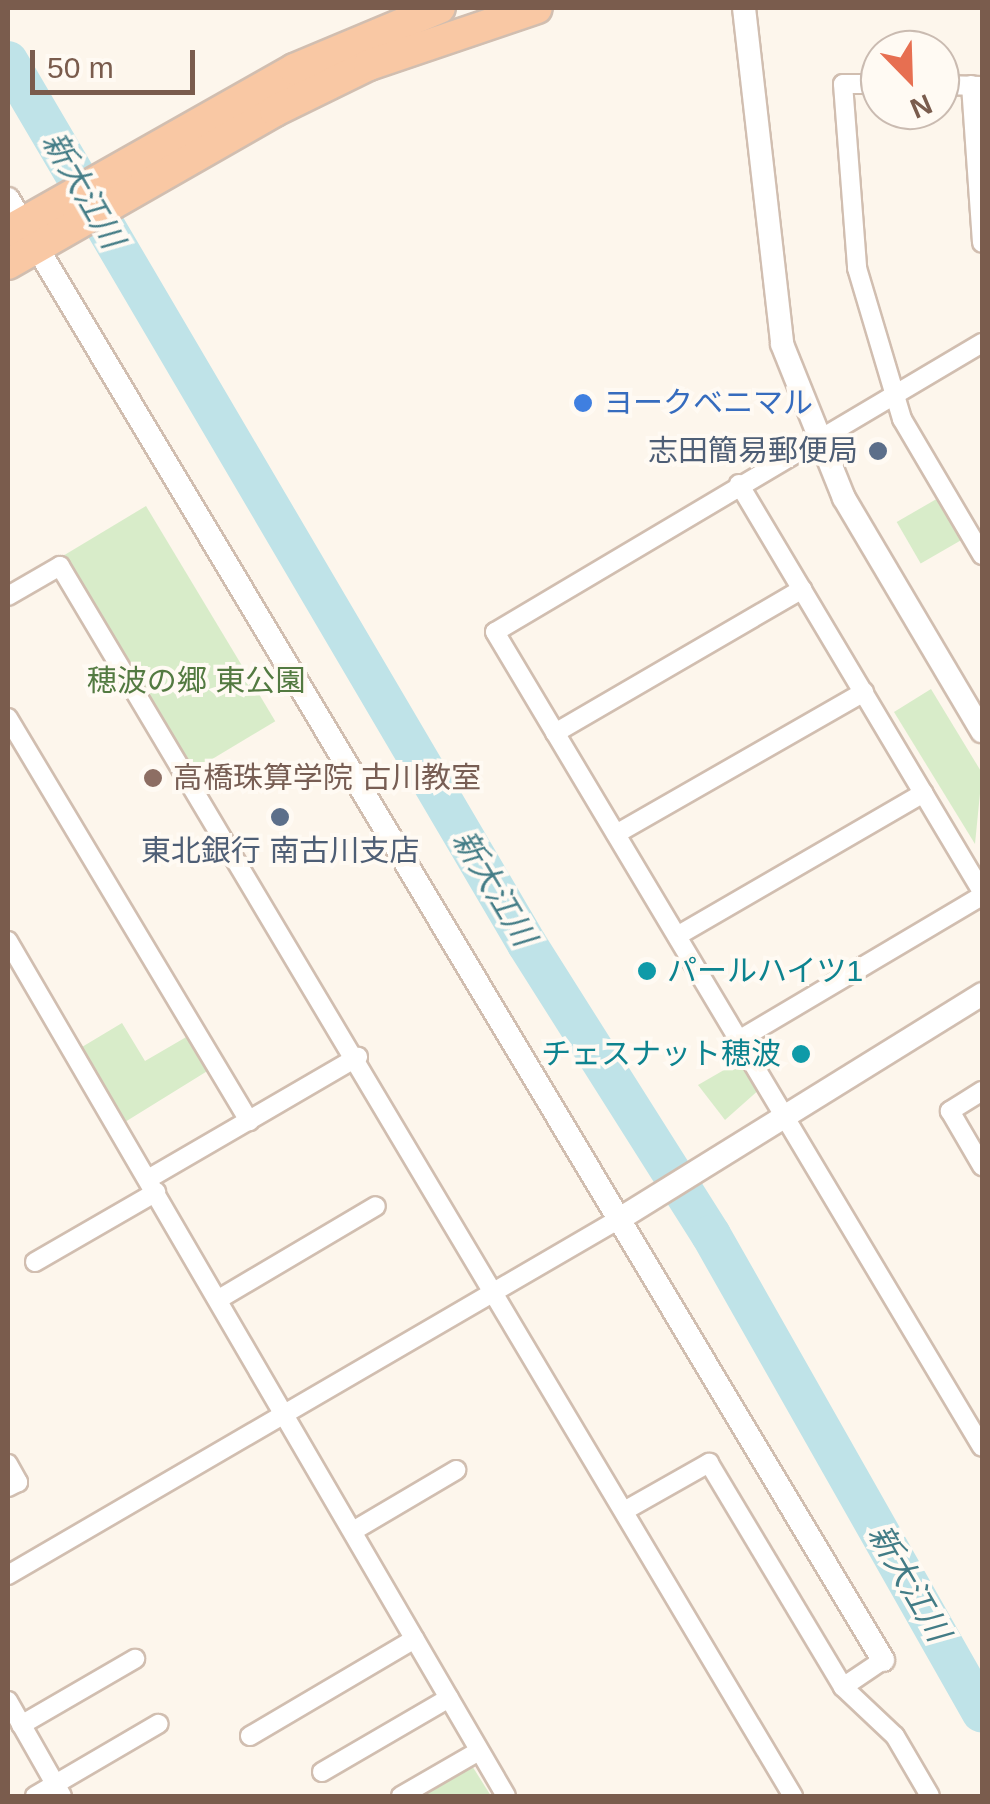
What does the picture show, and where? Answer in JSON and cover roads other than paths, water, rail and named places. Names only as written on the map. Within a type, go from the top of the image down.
[{"type":"highway","points":[[8,264],[18,225],[62,215],[134,174],[294,69],[440,8]]},
{"type":"highway","points":[[134,174],[369,65],[537,8]]},
{"type":"street","points":[[744,8],[772,292],[818,439],[982,731]]},
{"type":"street","points":[[860,84],[844,84],[857,268],[892,396],[982,555]]},
{"type":"street","points":[[977,85],[982,243]]},
{"type":"street","points":[[18,225],[621,1218],[883,1660],[843,1687]]},
{"type":"street","points":[[982,343],[495,632],[739,1040],[975,1417],[982,1447]]},
{"type":"street","points":[[739,1040],[982,894],[740,484]]},
{"type":"street","points":[[8,596],[60,566],[358,1057],[793,1796]]},
{"type":"street","points":[[555,733],[802,589]]},
{"type":"street","points":[[616,834],[864,692]]},
{"type":"street","points":[[8,718],[249,1120]]},
{"type":"street","points":[[677,936],[924,793]]},
{"type":"street","points":[[8,941],[506,1796]]},
{"type":"street","points":[[8,1575],[496,1293],[621,1218],[784,1112],[982,994]]},
{"type":"street","points":[[35,1262],[249,1120],[358,1057]]},
{"type":"street","points":[[982,1091],[950,1110],[982,1166]]},
{"type":"street","points":[[219,1300],[376,1206]]},
{"type":"street","points":[[624,1511],[709,1463],[843,1687],[895,1736],[930,1796]]},
{"type":"street","points":[[8,1464],[18,1482],[8,1488]]},
{"type":"street","points":[[353,1531],[456,1470]]},
{"type":"street","points":[[250,1736],[415,1639]]},
{"type":"street","points":[[21,1725],[135,1660]]},
{"type":"street","points":[[322,1772],[449,1698]]},
{"type":"street","points":[[8,1701],[59,1791]]},
{"type":"street","points":[[35,1796],[59,1791],[158,1724]]},
{"type":"street","points":[[400,1796],[480,1751]]},
{"type":"waterway","name":"新大江川","points":[[8,61],[527,944],[711,1235],[982,1713]]},
{"type":"place","name":"ヨークベニマル","points":[[583,403]]},
{"type":"place","name":"志田簡易郵便局","points":[[878,451]]},
{"type":"place","name":"高橋珠算学院 古川教室","points":[[153,778]]},
{"type":"place","name":"東北銀行 南古川支店","points":[[280,817]]},
{"type":"place","name":"パールハイツ1","points":[[647,971]]},
{"type":"place","name":"チェスナット穂波","points":[[801,1054]]},
{"type":"park label","name":"穂波の郷 東公園","points":[[196,681]]}]
